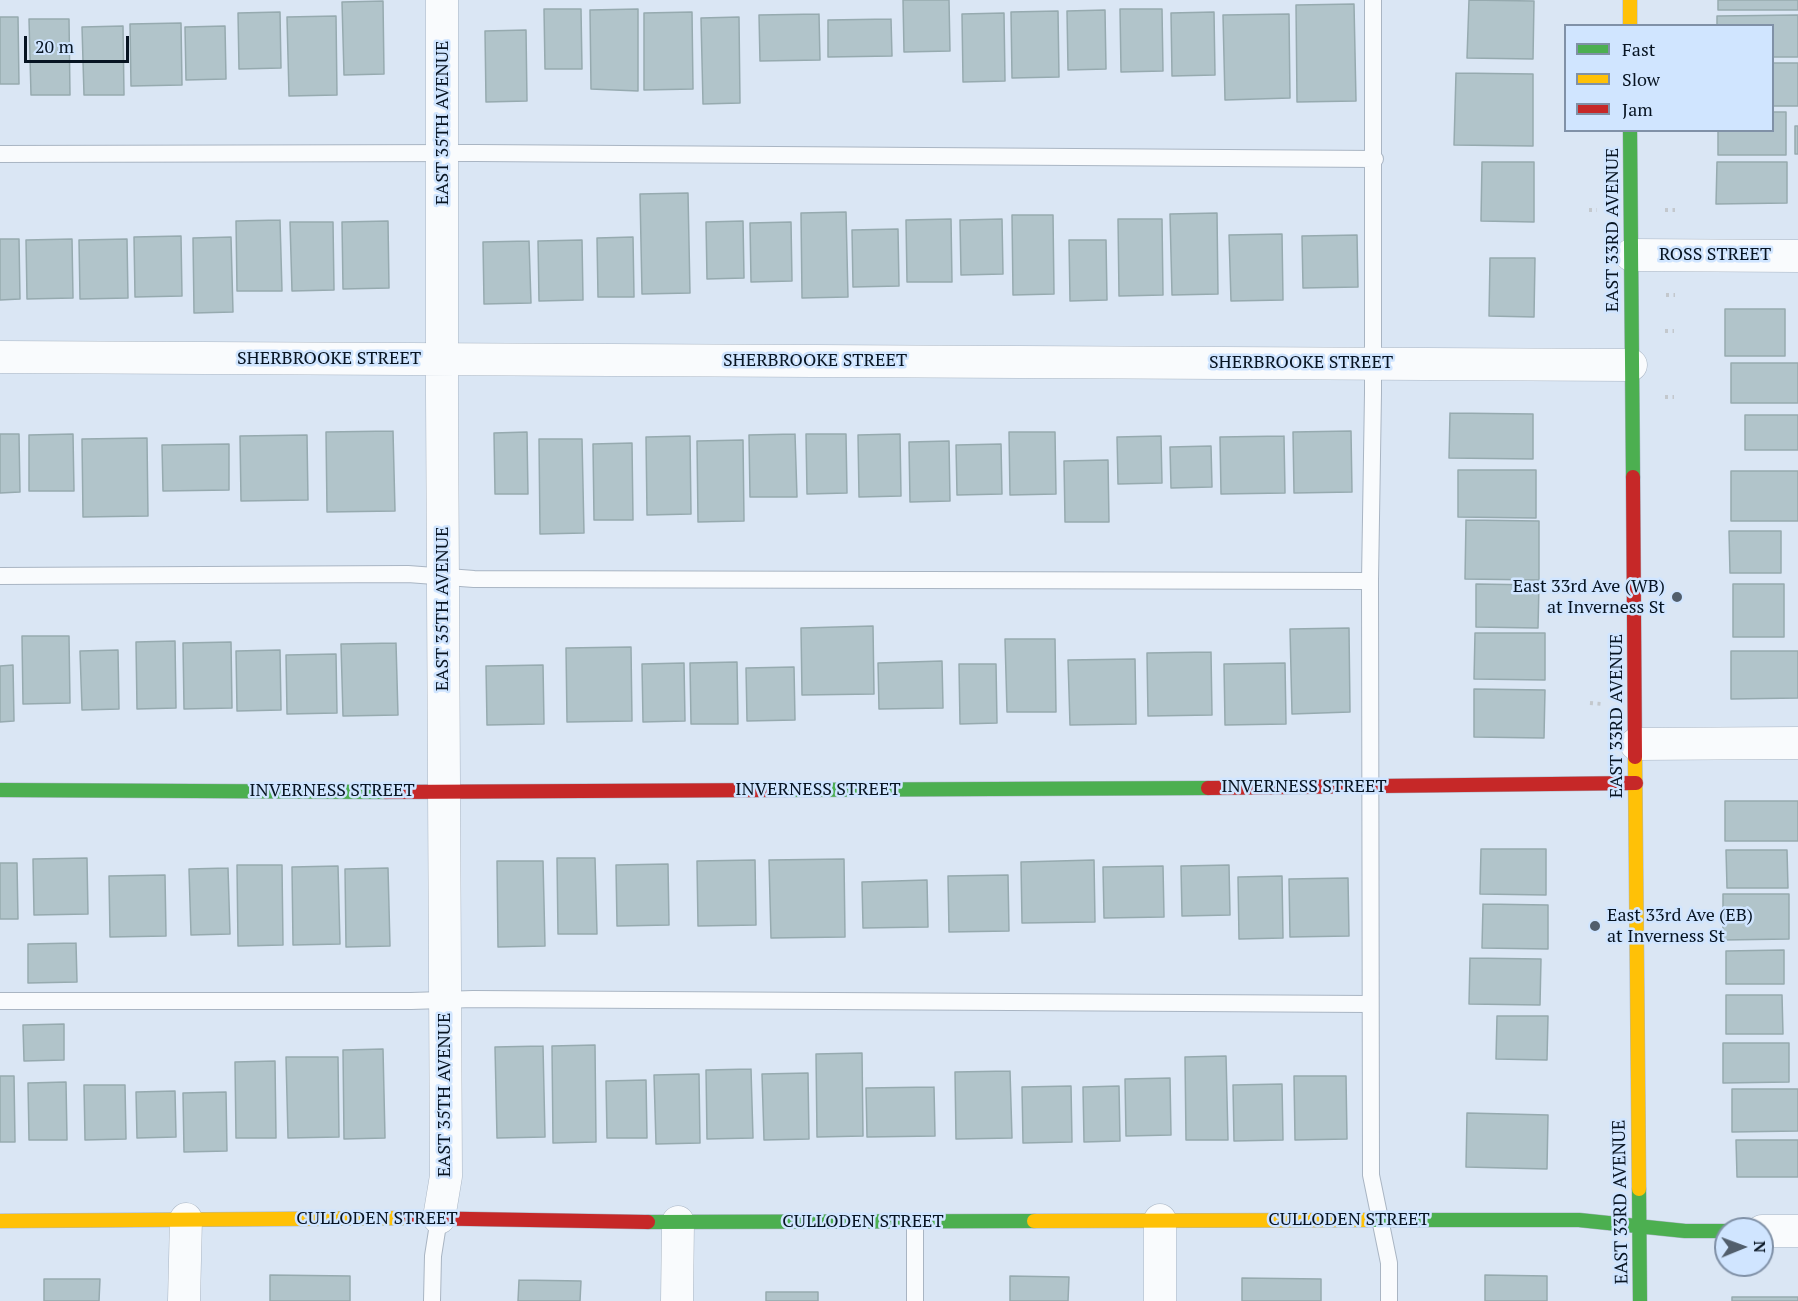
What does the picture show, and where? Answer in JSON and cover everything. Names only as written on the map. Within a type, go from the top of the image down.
[{"type":"street","name":"EAST 35TH AVENUE","points":[[439,1218],[446,1176],[442,0]]},
{"type":"street","points":[[1630,0],[1630,24]]},
{"type":"street","name":"EAST 33RD AVENUE","points":[[1630,132],[1640,1301]]},
{"type":"street","name":"ROSS STREET","points":[[1631,255],[1798,256]]},
{"type":"street","name":"SHERBROOKE STREET","points":[[0,357],[1631,365]]},
{"type":"street","points":[[1636,744],[1798,743]]},
{"type":"street","name":"INVERNESS STREET","points":[[0,790],[444,791],[1371,787],[1636,783]]},
{"type":"street","name":"CULLODEN STREET","points":[[0,1221],[439,1218],[678,1222],[1586,1220],[1686,1231],[1714,1231]]},
{"type":"street","points":[[184,1301],[186,1219]]},
{"type":"street","points":[[1160,1220],[1160,1301]]},
{"type":"street","points":[[677,1301],[678,1222]]},
{"type":"street","points":[[1774,1231],[1798,1231]]},
{"type":"lane","points":[[1373,0],[1375,159],[1370,580],[1371,1175],[1389,1263],[1389,1301]]},
{"type":"lane","points":[[0,154],[444,153],[1375,159]]},
{"type":"lane","points":[[0,576],[408,574],[498,579],[1370,580]]},
{"type":"lane","points":[[0,1001],[446,1000],[1370,1004]]},
{"type":"lane","points":[[432,1301],[433,1256],[439,1218]]},
{"type":"lane","points":[[915,1221],[915,1301]]},
{"type":"path","points":[[1665,210],[1675,210]]},
{"type":"path","points":[[1666,295],[1675,295]]},
{"type":"path","points":[[1664,331],[1674,331]]},
{"type":"path","points":[[1590,703],[1602,704]]},
{"type":"building","points":[[903,0],[949,0],[950,51],[904,52]]},
{"type":"building","points":[[1469,0],[1534,1],[1533,59],[1467,58]]},
{"type":"building","points":[[1718,0],[1798,0],[1798,10],[1718,10]]},
{"type":"building","points":[[383,1],[384,74],[344,75],[342,2]]},
{"type":"building","points":[[1354,4],[1356,101],[1297,102],[1296,5]]},
{"type":"building","points":[[544,9],[581,9],[582,69],[545,69]]},
{"type":"building","points":[[638,9],[638,91],[591,89],[590,10]]},
{"type":"building","points":[[1120,9],[1162,9],[1163,71],[1121,72]]},
{"type":"building","points":[[1105,10],[1106,69],[1068,70],[1067,11]]},
{"type":"building","points":[[1058,11],[1059,77],[1012,78],[1011,12]]},
{"type":"building","points":[[280,12],[281,68],[239,69],[238,13]]},
{"type":"building","points":[[692,12],[693,89],[644,90],[644,13]]},
{"type":"building","points":[[1214,12],[1215,75],[1172,76],[1171,13]]},
{"type":"building","points":[[1004,13],[1005,81],[963,82],[962,14]]},
{"type":"building","points":[[819,14],[820,60],[760,61],[759,15]]},
{"type":"building","points":[[1289,14],[1290,98],[1225,100],[1223,15]]},
{"type":"building","points":[[1798,15],[1798,57],[1774,57],[1774,24],[1717,24],[1717,16]]},
{"type":"building","points":[[336,16],[337,95],[289,96],[287,17]]},
{"type":"building","points":[[0,17],[18,17],[19,84],[0,84]]},
{"type":"building","points":[[739,17],[740,103],[703,104],[701,18]]},
{"type":"building","points":[[29,19],[69,19],[70,95],[31,95]]},
{"type":"building","points":[[891,19],[892,56],[828,57],[828,20]]},
{"type":"building","points":[[181,23],[182,85],[131,86],[130,24]]},
{"type":"building","points":[[123,26],[124,95],[84,95],[82,27]]},
{"type":"building","points":[[225,26],[226,79],[186,80],[185,27]]},
{"type":"building","points":[[526,30],[527,101],[486,102],[485,31]]},
{"type":"building","points":[[1774,63],[1798,63],[1798,106],[1774,106]]},
{"type":"building","points":[[1456,73],[1533,74],[1533,146],[1454,145]]},
{"type":"building","points":[[1774,112],[1786,112],[1786,155],[1718,155],[1718,132],[1774,132]]},
{"type":"building","points":[[1795,126],[1798,126],[1798,154],[1795,154]]},
{"type":"building","points":[[1482,162],[1534,162],[1534,222],[1481,221]]},
{"type":"building","points":[[1717,162],[1787,162],[1787,203],[1716,204]]},
{"type":"building","points":[[688,193],[690,293],[642,294],[640,194]]},
{"type":"building","points":[[846,212],[848,297],[802,298],[801,213]]},
{"type":"building","points":[[1217,213],[1218,294],[1172,295],[1170,214]]},
{"type":"building","points":[[1012,215],[1053,215],[1054,294],[1013,295]]},
{"type":"building","points":[[951,219],[952,282],[907,282],[906,220]]},
{"type":"building","points":[[1002,219],[1003,274],[961,275],[960,220]]},
{"type":"building","points":[[1118,219],[1162,219],[1163,295],[1119,296]]},
{"type":"building","points":[[280,220],[282,291],[237,291],[236,221]]},
{"type":"building","points":[[388,221],[389,288],[343,289],[342,222]]},
{"type":"building","points":[[743,221],[744,278],[707,279],[706,222]]},
{"type":"building","points":[[290,222],[333,222],[334,290],[292,291]]},
{"type":"building","points":[[791,222],[792,281],[751,282],[750,223]]},
{"type":"building","points":[[898,229],[899,286],[853,287],[852,230]]},
{"type":"building","points":[[1282,234],[1283,300],[1231,301],[1229,235]]},
{"type":"building","points":[[1357,235],[1358,287],[1303,288],[1302,236]]},
{"type":"building","points":[[181,236],[182,296],[135,297],[134,237]]},
{"type":"building","points":[[231,237],[233,312],[194,313],[193,238]]},
{"type":"building","points":[[633,237],[634,297],[598,297],[597,238]]},
{"type":"building","points":[[0,239],[19,239],[20,299],[0,300]]},
{"type":"building","points":[[72,239],[73,298],[27,299],[26,240]]},
{"type":"building","points":[[127,239],[128,298],[80,299],[79,240]]},
{"type":"building","points":[[582,240],[583,300],[539,301],[538,241]]},
{"type":"building","points":[[1069,240],[1106,240],[1107,300],[1070,301]]},
{"type":"building","points":[[529,241],[531,303],[484,304],[483,242]]},
{"type":"building","points":[[1490,258],[1535,258],[1534,317],[1489,316]]},
{"type":"building","points":[[1725,309],[1785,309],[1785,356],[1725,356]]},
{"type":"building","points":[[1731,363],[1798,363],[1798,403],[1731,403]]},
{"type":"building","points":[[1450,413],[1533,414],[1533,459],[1449,458]]},
{"type":"building","points":[[1745,415],[1798,415],[1798,450],[1745,450]]},
{"type":"building","points":[[393,431],[395,511],[327,512],[326,432]]},
{"type":"building","points":[[1351,431],[1352,492],[1294,493],[1293,432]]},
{"type":"building","points":[[527,432],[528,494],[495,494],[494,433]]},
{"type":"building","points":[[1009,432],[1055,432],[1056,494],[1010,495]]},
{"type":"building","points":[[0,434],[19,434],[20,492],[0,493]]},
{"type":"building","points":[[73,434],[74,491],[29,491],[29,435]]},
{"type":"building","points":[[795,434],[797,497],[750,497],[749,435]]},
{"type":"building","points":[[806,434],[846,434],[847,493],[807,494]]},
{"type":"building","points":[[900,434],[901,496],[859,497],[858,435]]},
{"type":"building","points":[[307,435],[308,500],[241,501],[240,436]]},
{"type":"building","points":[[690,436],[691,514],[647,515],[646,437]]},
{"type":"building","points":[[1161,436],[1162,483],[1118,484],[1117,437]]},
{"type":"building","points":[[1284,436],[1285,493],[1221,494],[1220,437]]},
{"type":"building","points":[[147,438],[148,516],[83,517],[82,439]]},
{"type":"building","points":[[539,439],[582,439],[584,533],[540,534]]},
{"type":"building","points":[[743,440],[744,521],[698,522],[697,441]]},
{"type":"building","points":[[949,441],[950,501],[910,502],[909,442]]},
{"type":"building","points":[[632,443],[633,520],[594,520],[593,444]]},
{"type":"building","points":[[229,444],[229,490],[163,491],[162,445]]},
{"type":"building","points":[[1001,444],[1002,494],[957,495],[956,445]]},
{"type":"building","points":[[1211,446],[1212,487],[1171,488],[1170,447]]},
{"type":"building","points":[[1108,460],[1109,522],[1065,522],[1064,461]]},
{"type":"building","points":[[1458,470],[1536,470],[1536,518],[1458,517]]},
{"type":"building","points":[[1731,471],[1798,471],[1798,521],[1731,521]]},
{"type":"building","points":[[1466,520],[1539,521],[1539,580],[1465,579]]},
{"type":"building","points":[[1729,531],[1781,531],[1781,573],[1730,573]]},
{"type":"building","points":[[1476,584],[1539,585],[1538,628],[1476,627]]},
{"type":"building","points":[[1733,584],[1784,584],[1784,637],[1733,637]]},
{"type":"building","points":[[873,626],[874,694],[802,695],[801,628]]},
{"type":"building","points":[[1349,628],[1350,712],[1292,714],[1290,629]]},
{"type":"building","points":[[1475,633],[1545,633],[1545,680],[1474,679]]},
{"type":"building","points":[[22,636],[69,636],[70,703],[23,704]]},
{"type":"building","points":[[1005,639],[1055,639],[1056,712],[1007,712]]},
{"type":"building","points":[[175,641],[176,708],[137,709],[136,642]]},
{"type":"building","points":[[231,642],[232,708],[184,709],[183,643]]},
{"type":"building","points":[[396,643],[398,715],[343,716],[341,644]]},
{"type":"building","points":[[631,647],[632,721],[567,722],[566,648]]},
{"type":"building","points":[[118,650],[119,709],[82,710],[80,651]]},
{"type":"building","points":[[280,650],[281,710],[237,711],[236,651]]},
{"type":"building","points":[[1731,651],[1798,651],[1798,698],[1731,699]]},
{"type":"building","points":[[1211,652],[1212,715],[1148,716],[1147,653]]},
{"type":"building","points":[[336,654],[337,713],[287,714],[286,655]]},
{"type":"building","points":[[1135,659],[1136,724],[1070,725],[1068,660]]},
{"type":"building","points":[[942,661],[943,708],[879,709],[878,663]]},
{"type":"building","points":[[737,662],[738,724],[691,724],[690,663]]},
{"type":"building","points":[[684,663],[685,721],[643,722],[642,664]]},
{"type":"building","points":[[1285,663],[1286,724],[1225,725],[1224,664]]},
{"type":"building","points":[[959,664],[996,664],[997,723],[960,724]]},
{"type":"building","points":[[13,665],[14,721],[0,722],[0,666]]},
{"type":"building","points":[[543,665],[544,724],[487,725],[486,666]]},
{"type":"building","points":[[794,667],[795,720],[747,721],[746,668]]},
{"type":"building","points":[[1474,689],[1545,690],[1544,738],[1474,737]]},
{"type":"building","points":[[1725,801],[1798,801],[1798,841],[1725,841]]},
{"type":"building","points":[[1481,849],[1546,849],[1546,895],[1480,894]]},
{"type":"building","points":[[1726,850],[1787,850],[1788,888],[1727,888]]},
{"type":"building","points":[[87,858],[88,914],[34,915],[33,859]]},
{"type":"building","points":[[557,858],[595,858],[597,934],[558,934]]},
{"type":"building","points":[[844,859],[845,937],[771,938],[769,860]]},
{"type":"building","points":[[755,860],[756,925],[698,926],[697,861]]},
{"type":"building","points":[[1094,860],[1095,922],[1022,923],[1021,862]]},
{"type":"building","points":[[497,861],[543,861],[545,946],[498,947]]},
{"type":"building","points":[[0,863],[17,863],[18,919],[0,919]]},
{"type":"building","points":[[668,864],[669,925],[617,926],[616,865]]},
{"type":"building","points":[[237,865],[282,865],[283,945],[238,946]]},
{"type":"building","points":[[1229,865],[1230,915],[1182,916],[1181,866]]},
{"type":"building","points":[[338,866],[340,944],[293,945],[292,867]]},
{"type":"building","points":[[1163,866],[1164,917],[1104,918],[1103,867]]},
{"type":"building","points":[[228,868],[230,934],[191,935],[189,869]]},
{"type":"building","points":[[388,868],[390,946],[346,947],[345,869]]},
{"type":"building","points":[[165,875],[166,936],[110,937],[109,876]]},
{"type":"building","points":[[1008,875],[1009,931],[949,932],[948,876]]},
{"type":"building","points":[[1282,876],[1283,938],[1239,939],[1238,877]]},
{"type":"building","points":[[1348,878],[1349,936],[1290,937],[1289,879]]},
{"type":"building","points":[[927,880],[928,927],[863,928],[862,882]]},
{"type":"building","points":[[1723,894],[1789,894],[1789,939],[1723,940]]},
{"type":"building","points":[[1483,904],[1548,905],[1548,949],[1482,948]]},
{"type":"building","points":[[76,943],[77,982],[28,983],[28,944]]},
{"type":"building","points":[[1784,950],[1784,984],[1726,984],[1726,951]]},
{"type":"building","points":[[1470,958],[1541,959],[1540,1005],[1469,1004]]},
{"type":"building","points":[[1726,995],[1782,995],[1783,1034],[1726,1034]]},
{"type":"building","points":[[1497,1016],[1548,1016],[1547,1060],[1496,1059]]},
{"type":"building","points":[[64,1024],[64,1060],[24,1061],[23,1025]]},
{"type":"building","points":[[1723,1043],[1789,1043],[1789,1082],[1723,1083]]},
{"type":"building","points":[[595,1045],[596,1142],[553,1143],[552,1046]]},
{"type":"building","points":[[543,1046],[545,1137],[497,1138],[495,1047]]},
{"type":"building","points":[[383,1049],[385,1138],[344,1139],[343,1050]]},
{"type":"building","points":[[862,1053],[863,1136],[817,1137],[816,1054]]},
{"type":"building","points":[[1226,1056],[1228,1140],[1186,1140],[1185,1057]]},
{"type":"building","points":[[286,1057],[338,1057],[339,1137],[288,1138]]},
{"type":"building","points":[[275,1061],[276,1138],[236,1138],[235,1062]]},
{"type":"building","points":[[751,1069],[753,1138],[707,1139],[706,1070]]},
{"type":"building","points":[[1010,1071],[1012,1138],[956,1139],[955,1072]]},
{"type":"building","points":[[808,1073],[809,1139],[764,1140],[762,1074]]},
{"type":"building","points":[[699,1074],[700,1143],[656,1144],[654,1075]]},
{"type":"building","points":[[0,1076],[14,1076],[15,1142],[0,1142]]},
{"type":"building","points":[[1294,1076],[1346,1076],[1347,1139],[1295,1140]]},
{"type":"building","points":[[1170,1078],[1171,1135],[1126,1136],[1125,1079]]},
{"type":"building","points":[[646,1080],[647,1138],[607,1138],[606,1081]]},
{"type":"building","points":[[66,1082],[67,1140],[29,1140],[28,1083]]},
{"type":"building","points":[[1282,1084],[1283,1140],[1234,1141],[1233,1085]]},
{"type":"building","points":[[84,1085],[125,1085],[126,1139],[85,1140]]},
{"type":"building","points":[[1071,1086],[1072,1142],[1023,1143],[1022,1087]]},
{"type":"building","points":[[1119,1086],[1120,1141],[1084,1142],[1083,1087]]},
{"type":"building","points":[[934,1087],[935,1136],[867,1137],[866,1088]]},
{"type":"building","points":[[1732,1089],[1798,1089],[1798,1131],[1732,1132]]},
{"type":"building","points":[[175,1091],[176,1137],[137,1138],[136,1092]]},
{"type":"building","points":[[226,1092],[227,1151],[184,1152],[183,1093]]},
{"type":"building","points":[[1467,1113],[1548,1115],[1547,1169],[1466,1167]]},
{"type":"building","points":[[1736,1140],[1798,1140],[1798,1177],[1737,1177]]},
{"type":"building","points":[[270,1275],[350,1276],[350,1301],[270,1301]]},
{"type":"building","points":[[1485,1275],[1547,1276],[1547,1301],[1485,1301]]},
{"type":"building","points":[[1010,1276],[1069,1277],[1068,1301],[1010,1301]]},
{"type":"building","points":[[1242,1278],[1321,1279],[1321,1301],[1242,1301]]},
{"type":"building","points":[[44,1279],[100,1279],[99,1301],[44,1301]]},
{"type":"building","points":[[519,1280],[581,1281],[580,1301],[518,1301]]},
{"type":"building","points":[[766,1292],[818,1292],[818,1301],[766,1301]]},
{"type":"building","points":[[1732,1297],[1798,1297],[1798,1301],[1732,1301]]},
{"type":"traffic: fast","points":[[1630,132],[1633,477]]},
{"type":"traffic: fast","points":[[778,790],[1208,788]]},
{"type":"traffic: fast","points":[[0,790],[386,792]]},
{"type":"traffic: fast","points":[[1639,1189],[1640,1301]]},
{"type":"traffic: fast","points":[[1368,1220],[1579,1220],[1685,1231],[1714,1231]]},
{"type":"traffic: fast","points":[[648,1222],[1034,1221]]},
{"type":"traffic: slow","points":[[1630,0],[1630,24]]},
{"type":"traffic: slow","points":[[1635,757],[1639,1189]]},
{"type":"traffic: slow","points":[[0,1221],[411,1218]]},
{"type":"traffic: slow","points":[[1034,1221],[1368,1220]]},
{"type":"traffic: jam","points":[[1633,477],[1635,757]]},
{"type":"traffic: jam","points":[[1208,788],[1636,783]]},
{"type":"traffic: jam","points":[[386,792],[778,790]]},
{"type":"traffic: jam","points":[[411,1218],[648,1222]]},
{"type":"place","name":"East 33rd Ave (WB) at Inverness St","points":[[1677,597]]},
{"type":"place","name":"East 33rd Ave (EB) at Inverness St","points":[[1595,926]]}]
